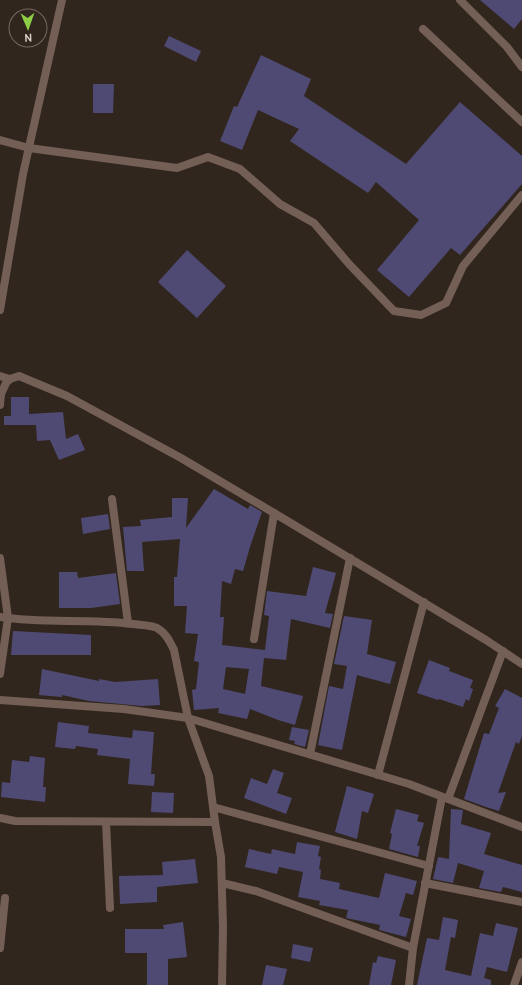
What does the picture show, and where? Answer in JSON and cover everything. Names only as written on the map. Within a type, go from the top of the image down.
[{"type":"street","points":[[0,310],[23,174],[62,0]]},
{"type":"street","points":[[460,0],[507,48],[520,64]]},
{"type":"street","points":[[424,29],[522,122]]},
{"type":"street","points":[[520,64],[522,54]]},
{"type":"street","points":[[0,140],[29,148],[177,168],[208,157],[240,170],[280,204],[314,223],[349,264],[394,311],[421,315],[446,303],[463,266],[522,195]]},
{"type":"street","points":[[0,376],[10,379]]},
{"type":"street","points":[[0,404],[1,394],[6,383],[10,379],[19,376],[67,396],[181,458],[424,602],[522,664]]},
{"type":"street","points":[[112,499],[128,623]]},
{"type":"street","points":[[254,639],[274,513]]},
{"type":"street","points":[[0,558],[4,617],[0,674]]},
{"type":"street","points":[[310,754],[350,558]]},
{"type":"street","points":[[378,775],[424,602]]},
{"type":"street","points":[[4,617],[128,623],[156,628],[164,633],[170,642],[174,650],[188,718],[209,776],[221,857],[222,985]]},
{"type":"street","points":[[409,985],[413,948],[425,883],[445,798],[503,651]]},
{"type":"street","points":[[0,700],[124,709],[188,718],[409,784],[522,827]]},
{"type":"street","points":[[213,807],[429,866]]},
{"type":"street","points":[[0,818],[15,821],[215,822]]},
{"type":"street","points":[[106,822],[110,908]]},
{"type":"street","points":[[222,883],[256,891],[413,948]]},
{"type":"street","points":[[425,883],[522,902]]},
{"type":"street","points":[[0,948],[5,898]]},
{"type":"street","points":[[514,985],[522,962]]},
{"type":"building","points":[[480,0],[522,0],[522,19],[514,29]]},
{"type":"building","points":[[169,36],[201,51],[196,62],[164,46]]},
{"type":"building","points":[[261,55],[311,79],[304,96],[406,164],[460,102],[522,156],[522,184],[460,255],[451,248],[409,297],[377,270],[419,220],[376,182],[368,193],[290,141],[299,129],[258,110],[242,150],[220,141],[234,106],[237,107]]},
{"type":"building","points":[[93,84],[114,84],[113,113],[93,113]]},
{"type":"building","points":[[187,250],[226,286],[197,318],[158,282]]},
{"type":"building","points":[[11,397],[29,397],[29,414],[63,412],[66,439],[78,434],[85,450],[59,460],[50,440],[37,441],[36,425],[4,425],[4,416],[11,416]]},
{"type":"building","points":[[214,489],[248,509],[250,505],[262,512],[243,571],[235,569],[231,584],[222,581],[220,617],[224,617],[222,645],[265,650],[269,616],[264,615],[267,591],[306,596],[313,567],[336,573],[325,613],[333,614],[330,628],[291,619],[286,660],[264,658],[261,686],[303,696],[295,725],[250,709],[247,719],[218,713],[219,708],[194,710],[192,690],[196,689],[199,662],[194,661],[198,634],[185,633],[187,606],[174,606],[174,577],[177,577],[180,539],[142,542],[144,571],[127,571],[123,527],[141,526],[140,520],[172,517],[172,498],[188,498],[186,528]],"holes":[[[226,667],[249,669],[245,694],[223,689]]]},
{"type":"building","points":[[108,514],[110,529],[83,534],[81,518]]},
{"type":"building","points":[[59,572],[77,572],[78,578],[116,573],[120,604],[91,608],[59,608]]},
{"type":"building","points":[[344,616],[372,620],[367,654],[396,662],[390,684],[357,675],[342,750],[318,745],[329,686],[343,689],[347,666],[334,664]]},
{"type":"building","points":[[13,631],[91,635],[91,655],[11,655]]},
{"type":"building","points":[[429,660],[450,668],[449,671],[473,680],[470,688],[473,689],[469,701],[466,699],[463,707],[417,693]]},
{"type":"building","points":[[42,669],[99,681],[99,679],[115,682],[158,679],[160,705],[142,706],[89,701],[62,695],[62,697],[39,695]]},
{"type":"building","points":[[505,689],[522,698],[522,736],[519,744],[516,742],[498,793],[506,792],[499,811],[464,799],[484,733],[489,734],[499,708],[495,706]]},
{"type":"building","points":[[58,722],[89,726],[88,733],[132,738],[133,730],[154,732],[151,774],[155,774],[154,786],[128,784],[130,759],[97,755],[98,749],[76,746],[75,749],[55,747]]},
{"type":"building","points":[[292,727],[309,730],[305,747],[294,744],[295,741],[289,740]]},
{"type":"building","points":[[30,756],[45,758],[43,787],[46,787],[45,802],[1,797],[2,782],[10,783],[12,760],[29,762]]},
{"type":"building","points":[[273,769],[284,773],[277,793],[292,798],[286,814],[244,798],[251,778],[267,784]]},
{"type":"building","points":[[347,786],[374,794],[368,813],[362,811],[357,839],[335,832]]},
{"type":"building","points":[[152,792],[174,793],[173,813],[151,812]]},
{"type":"building","points":[[396,809],[419,815],[417,821],[424,823],[417,846],[420,846],[418,857],[389,849],[392,834],[390,833]]},
{"type":"building","points":[[451,809],[463,810],[461,824],[491,833],[484,854],[522,865],[522,892],[503,887],[501,892],[479,888],[484,871],[458,863],[453,883],[433,879],[438,857],[449,859]]},
{"type":"building","points":[[297,842],[320,846],[318,856],[321,857],[319,869],[321,870],[320,879],[340,883],[339,889],[379,898],[385,873],[417,881],[413,895],[406,893],[399,916],[411,919],[406,937],[379,930],[380,925],[346,918],[348,910],[319,905],[320,901],[298,897],[303,872],[279,867],[277,874],[245,867],[249,849],[271,854],[272,849],[295,854]]},
{"type":"building","points":[[195,859],[198,883],[157,887],[157,902],[120,904],[119,876],[163,875],[162,862]]},
{"type":"building","points":[[443,917],[458,920],[455,938],[451,937],[445,970],[471,976],[480,933],[493,936],[496,923],[518,928],[507,972],[487,967],[484,978],[491,980],[491,985],[417,985],[427,938],[439,940]]},
{"type":"building","points":[[183,922],[187,957],[168,959],[168,985],[147,985],[147,953],[125,953],[125,929],[164,929],[163,925]]},
{"type":"building","points":[[293,944],[313,948],[310,962],[291,958]]},
{"type":"building","points":[[378,956],[396,960],[391,985],[369,985],[373,962],[376,963]]},
{"type":"building","points":[[266,965],[287,969],[283,985],[262,985]]}]
